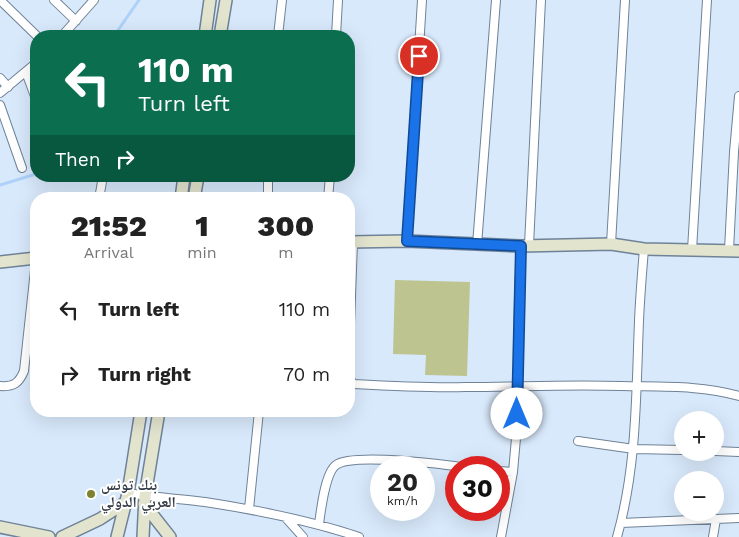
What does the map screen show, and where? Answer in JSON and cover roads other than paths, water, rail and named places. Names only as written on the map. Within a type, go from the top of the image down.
[{"type":"main road","points":[[206,30],[210,0]]},
{"type":"main road","points":[[221,30],[226,0]]},
{"type":"main road","points":[[355,242],[407,241],[525,246],[611,244],[644,249],[734,251]]},
{"type":"main road","points":[[0,262],[30,260]]},
{"type":"main road","points":[[117,537],[127,498],[137,417]]},
{"type":"main road","points":[[143,537],[144,500],[158,417]]},
{"type":"main road","points":[[62,537],[100,519],[127,498]]},
{"type":"main road","points":[[144,500],[170,537]]},
{"type":"main road","points":[[0,527],[49,537]]},
{"type":"street","points":[[0,0],[31,30]]},
{"type":"street","points":[[54,0],[76,21]]},
{"type":"street","points":[[68,30],[94,0]]},
{"type":"street","points":[[279,30],[282,0]]},
{"type":"street","points":[[336,30],[338,0]]},
{"type":"street","points":[[407,241],[422,0]]},
{"type":"street","points":[[477,245],[496,0]]},
{"type":"street","points":[[501,537],[513,472],[517,427],[517,386],[541,0]]},
{"type":"street","points":[[611,244],[625,0]]},
{"type":"street","points":[[692,250],[707,0]]},
{"type":"street","points":[[0,93],[30,68]]},
{"type":"street","points":[[26,72],[30,83]]},
{"type":"street","points":[[0,78],[8,87]]},
{"type":"street","points":[[734,251],[739,96]]},
{"type":"street","points":[[0,105],[22,168]]},
{"type":"street","points":[[617,537],[629,484],[634,449],[639,318],[644,249]]},
{"type":"street","points":[[0,386],[7,386],[21,379],[30,333]]},
{"type":"street","points":[[355,384],[463,388],[571,384],[637,386],[714,389],[739,396]]},
{"type":"street","points":[[249,509],[258,417]]},
{"type":"street","points":[[578,441],[634,449],[674,450]]},
{"type":"street","points":[[724,451],[739,452]]},
{"type":"street","points":[[319,524],[329,474],[335,466],[342,462],[352,460],[392,461],[445,465]]},
{"type":"street","points":[[127,498],[203,502],[249,509],[319,524],[359,537]]},
{"type":"street","points":[[285,517],[303,537]]},
{"type":"street","points":[[724,518],[739,518]]},
{"type":"street","points":[[621,523],[674,520]]},
{"type":"street","points":[[713,537],[716,521]]},
{"type":"waterway","points":[[118,30],[139,0]]},
{"type":"waterway","points":[[0,185],[30,176]]},
{"type":"place","name":"بنك تونس العربي الدولي","points":[[91,494]]}]
